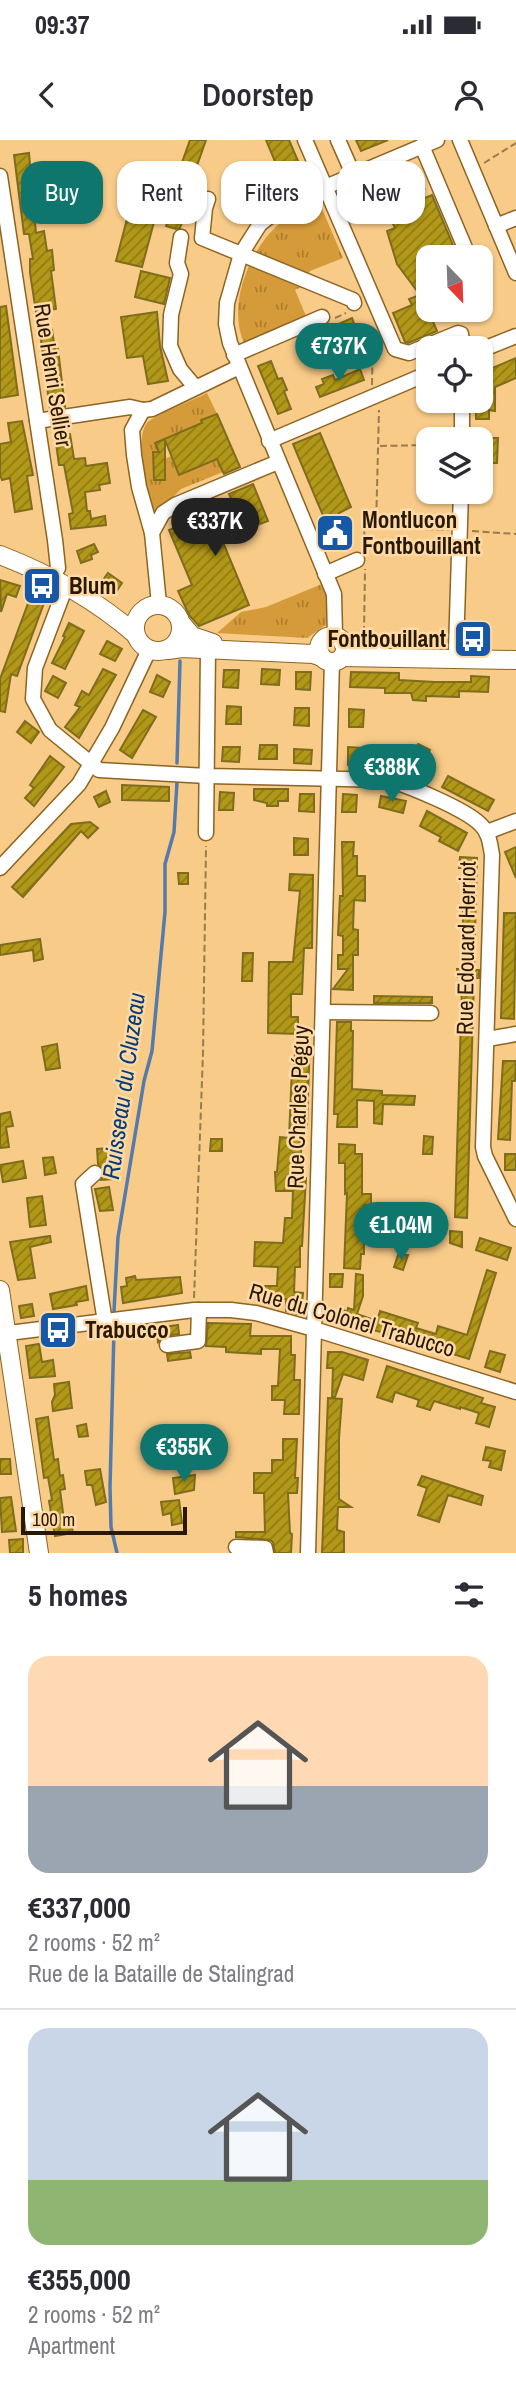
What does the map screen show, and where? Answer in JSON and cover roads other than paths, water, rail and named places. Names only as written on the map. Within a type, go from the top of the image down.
[{"type":"main road","points":[[0,555],[59,582],[116,618],[135,634],[138,640],[158,650],[182,648],[313,654],[333,649],[363,647],[516,650]]},
{"type":"main road","points":[[135,634],[140,613],[145,608],[159,604],[173,610],[192,636],[214,643],[516,660]]},
{"type":"main road","points":[[116,618],[140,613]]},
{"type":"main road","points":[[158,650],[179,639],[181,623]]},
{"type":"main road","points":[[0,1290],[3,1334],[39,1553]]},
{"type":"street","points":[[305,140],[395,349],[402,353],[416,350]]},
{"type":"street","points":[[338,140],[347,161]]},
{"type":"street","name":"Rue Charles Péguy","points":[[385,161],[438,140]]},
{"type":"street","points":[[460,140],[516,273]]},
{"type":"street","points":[[422,146],[464,245]]},
{"type":"street","name":"Rue Henri Sellier","points":[[0,176],[59,582],[35,668],[33,699],[50,730],[90,763]]},
{"type":"street","name":"Rue Charles Péguy","points":[[309,1553],[334,594],[237,361],[226,324],[227,303],[241,254],[260,224],[274,213],[337,181]]},
{"type":"street","points":[[208,199],[202,238],[353,300],[351,307]]},
{"type":"street","points":[[496,226],[516,218]]},
{"type":"street","points":[[181,237],[177,263],[181,274],[171,315],[170,346],[180,369],[195,387]]},
{"type":"street","points":[[37,421],[130,407],[152,409],[237,361],[329,317]]},
{"type":"street","points":[[493,345],[516,336]]},
{"type":"street","points":[[269,441],[416,378]]},
{"type":"street","points":[[143,410],[132,430],[134,456],[139,487],[152,533],[159,604]]},
{"type":"street","points":[[152,533],[163,513],[174,505],[278,462]]},
{"type":"street","points":[[456,649],[461,504]]},
{"type":"street","points":[[326,574],[361,559]]},
{"type":"street","points":[[0,869],[79,784],[158,650]]},
{"type":"street","points":[[206,833],[208,650]]},
{"type":"street","name":"Rue Edouard Herriot","points":[[90,763],[99,770],[108,772],[388,780],[409,786],[480,823],[487,832],[492,855],[484,1147],[485,1156],[516,1219]]},
{"type":"street","points":[[487,832],[513,824]]},
{"type":"street","points":[[323,1012],[431,1013]]},
{"type":"street","points":[[487,1040],[516,1034]]},
{"type":"street","points":[[95,1173],[83,1184],[105,1322]]},
{"type":"street","points":[[167,1345],[198,1341],[197,1310]]},
{"type":"street","name":"Rue du Colonel Trabucco","points":[[3,1334],[197,1310],[256,1313],[516,1391]]},
{"type":"street","points":[[236,1547],[265,1548],[266,1553]]},
{"type":"waterway","name":"Ruisseau du Cluzeau","points":[[177,763],[180,661]]},
{"type":"waterway","name":"Ruisseau du Cluzeau","points":[[114,1311],[118,1237],[144,1081],[152,1051],[165,912],[165,864],[174,832],[177,782]]},
{"type":"waterway","name":"Ruisseau du Cluzeau","points":[[114,1330],[110,1487],[111,1527],[117,1553]]},
{"type":"place","name":"Montlucon Fontbouillant","points":[[335,533]]},
{"type":"place","name":"Blum","points":[[42,586]]},
{"type":"place","name":"Fontbouillant","points":[[473,639]]},
{"type":"place","name":"Trabucco","points":[[58,1330]]}]
